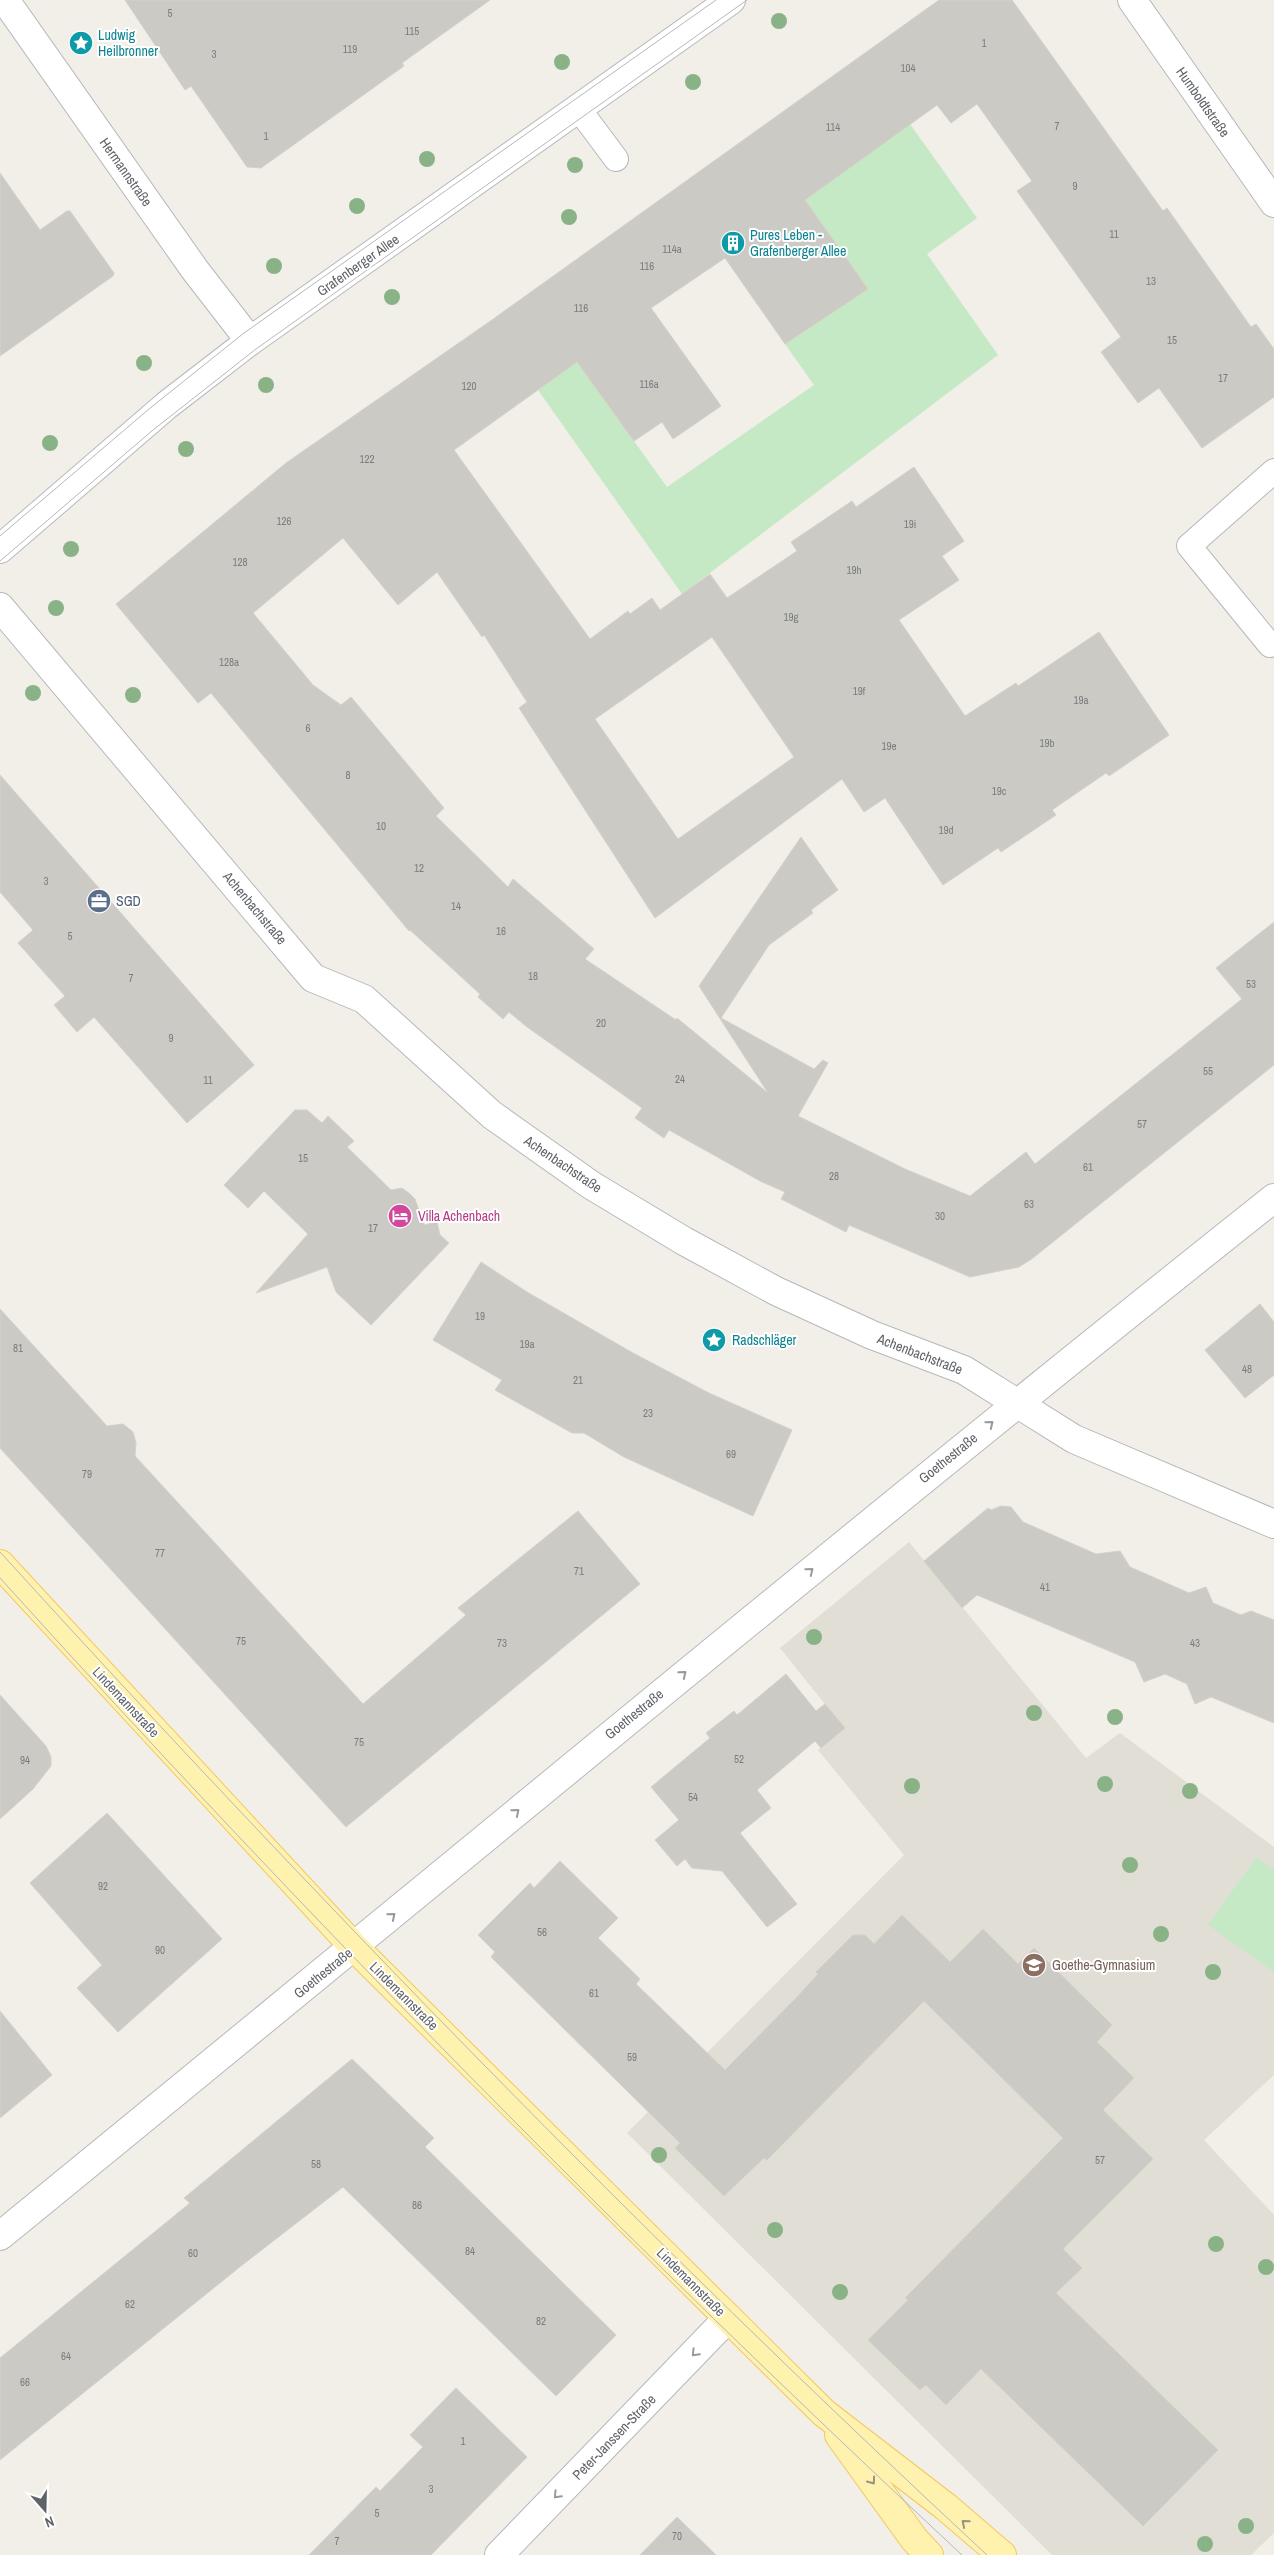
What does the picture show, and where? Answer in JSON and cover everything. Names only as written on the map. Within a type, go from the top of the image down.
[{"type":"main road","name":"Lindemannstraße","points":[[0,1564],[355,1948],[824,2413],[946,2507],[1002,2555]]},
{"type":"main road","name":"Lindemannstraße","points":[[824,2413],[914,2540],[929,2555]]},
{"type":"street","name":"Hermannstraße","points":[[5,0],[196,270],[250,341]]},
{"type":"street","name":"Grafenberger Allee","points":[[0,549],[168,405],[250,341],[731,0]]},
{"type":"street","name":"Humboldtstraße","points":[[1132,0],[1274,204]]},
{"type":"street","name":"Achenbachstraße","points":[[0,607],[313,978],[364,999],[492,1115],[600,1190],[684,1241],[776,1292],[872,1335],[964,1370],[1074,1439],[1274,1524]]},
{"type":"street","name":"Goethestraße","points":[[0,2236],[355,1948],[578,1760],[1017,1402],[1274,1198]]},
{"type":"street","name":"Peter-Janssen-Straße","points":[[499,2555],[728,2318]]},
{"type":"lane","points":[[578,108],[616,159]]},
{"type":"lane","points":[[1270,645],[1189,546],[1274,471]]},
{"type":"shaded area","name":"Goethe-Gymnasium","points":[[909,1542],[1086,1758],[1120,1733],[1274,1847],[1274,2075],[1204,2140],[1274,2215],[1274,2533],[1251,2555],[1052,2555],[627,2133],[904,1855],[818,1750],[844,1728],[780,1648]]},
{"type":"green space","points":[[910,124],[977,218],[927,254],[998,355],[682,594],[538,390],[577,362],[667,487],[814,385],[785,344],[868,289],[805,200]]},
{"type":"green space","points":[[1256,1858],[1274,1870],[1274,1972],[1208,1925]]},
{"type":"building","points":[[125,0],[490,0],[402,63],[404,66],[261,168],[247,167],[191,86],[185,90]]},
{"type":"building","points":[[939,0],[1012,0],[1163,211],[1167,208],[1251,327],[1256,324],[1274,349],[1274,397],[1202,448],[1159,388],[1138,403],[1101,352],[1121,337],[1017,191],[1032,181],[977,104],[951,123],[937,105],[805,200],[868,289],[785,344],[725,258],[651,308],[721,406],[673,439],[662,422],[634,441],[577,362],[454,450],[590,639],[628,611],[630,614],[652,598],[660,610],[710,574],[727,598],[797,551],[791,542],[852,501],[856,507],[914,467],[964,541],[942,556],[959,580],[899,620],[965,716],[1016,683],[1018,686],[1099,632],[1169,735],[1109,776],[1106,773],[1052,810],[1056,815],[1001,852],[998,848],[943,885],[885,798],[864,812],[842,779],[655,918],[519,708],[527,702],[484,635],[482,637],[437,572],[398,605],[343,538],[253,613],[313,685],[341,705],[351,697],[444,808],[436,816],[508,887],[513,879],[594,949],[585,959],[676,1020],[677,1018],[768,1093],[699,986],[801,837],[838,890],[811,910],[813,913],[769,945],[721,1018],[814,1069],[823,1060],[828,1063],[798,1116],[905,1169],[970,1196],[1026,1152],[1035,1164],[1242,999],[1216,968],[1274,922],[1274,1065],[1033,1258],[1019,1267],[970,1277],[849,1225],[846,1232],[781,1199],[785,1192],[762,1182],[669,1130],[664,1138],[635,1118],[642,1108],[527,1027],[509,1012],[503,1019],[478,997],[480,994],[409,931],[211,693],[198,703],[116,604],[286,463],[489,322]],"holes":[[[712,637],[794,757],[678,839],[595,719]]]},
{"type":"building","points":[[0,173],[40,230],[67,211],[70,211],[114,273],[113,276],[0,356]]},
{"type":"building","points":[[0,775],[254,1065],[187,1123],[94,1017],[77,1032],[54,1005],[65,996],[18,943],[33,930],[0,892]]},
{"type":"building","points":[[295,1110],[307,1110],[322,1123],[328,1116],[354,1141],[347,1147],[391,1190],[402,1188],[410,1194],[415,1199],[424,1225],[437,1222],[440,1235],[449,1243],[371,1325],[336,1292],[327,1267],[256,1293],[308,1234],[264,1191],[248,1208],[224,1185]]},
{"type":"building","points":[[481,1262],[527,1292],[633,1353],[709,1393],[792,1430],[753,1516],[624,1457],[584,1433],[572,1433],[495,1390],[502,1380],[433,1340]]},
{"type":"building","points":[[1260,1304],[1274,1322],[1274,1375],[1245,1398],[1205,1350]]},
{"type":"building","points":[[0,1309],[107,1426],[123,1424],[133,1432],[136,1443],[135,1456],[363,1704],[466,1615],[458,1608],[578,1511],[640,1584],[346,1827],[0,1448]]},
{"type":"building","points":[[1001,1506],[1011,1507],[1023,1522],[1096,1554],[1120,1551],[1130,1567],[1189,1593],[1206,1587],[1213,1603],[1241,1615],[1251,1611],[1274,1620],[1274,1723],[1211,1697],[1195,1704],[1187,1684],[1165,1674],[1144,1682],[1135,1662],[977,1595],[962,1608],[924,1561],[988,1508],[991,1510]]},
{"type":"building","points":[[786,1674],[816,1711],[825,1704],[845,1728],[821,1748],[815,1741],[757,1790],[771,1808],[740,1833],[797,1904],[767,1927],[722,1871],[692,1868],[685,1859],[677,1866],[655,1840],[679,1820],[651,1787],[710,1738],[706,1733],[734,1711],[737,1715]]},
{"type":"building","points":[[0,1695],[46,1746],[51,1757],[51,1766],[33,1789],[0,1819]]},
{"type":"building","points":[[107,1813],[222,1939],[118,2032],[77,1988],[102,1965],[30,1883]]},
{"type":"building","name":"Goethe-Gymnasium","points":[[560,1861],[618,1918],[598,1938],[640,1979],[636,1984],[725,2070],[797,1997],[818,1974],[816,1972],[853,1935],[865,1935],[874,1944],[902,1915],[950,1962],[983,1929],[1018,1964],[1034,1948],[1112,2025],[1097,2042],[1134,2078],[1103,2110],[1153,2159],[1063,2249],[1082,2268],[1056,2293],[1218,2450],[1143,2526],[981,2369],[946,2405],[926,2385],[920,2390],[868,2340],[908,2300],[905,2298],[1063,2138],[924,2001],[767,2160],[764,2158],[724,2196],[675,2148],[680,2143],[491,1957],[495,1952],[478,1935],[530,1883],[534,1888]]},
{"type":"building","points":[[0,2011],[52,2075],[0,2118]]},
{"type":"building","points":[[352,2059],[434,2138],[425,2147],[616,2335],[556,2396],[343,2187],[241,2266],[0,2460],[0,2358],[190,2203],[184,2198]]},
{"type":"building","points":[[456,2388],[527,2457],[431,2555],[309,2555],[376,2487],[380,2491],[423,2447],[410,2435]]},
{"type":"building","points":[[677,2517],[716,2555],[640,2555]]},
{"type":"tram line","points":[[0,536],[149,409],[244,333],[716,0]]},
{"type":"tram line","points":[[0,561],[153,430],[256,349],[747,0]]},
{"type":"tram line","points":[[0,1552],[239,1810],[483,2064],[732,2313],[987,2555]]},
{"type":"tram line","points":[[0,1578],[232,1830],[470,2077],[714,2319],[962,2555]]},
{"type":"place","name":"Ludwig Heilbronner","points":[[81,43]]},
{"type":"place","name":"Pures Leben - Grafenberger Allee","points":[[733,243]]},
{"type":"place","name":"SGD","points":[[99,901]]},
{"type":"place","name":"Villa Achenbach","points":[[400,1216]]},
{"type":"place","name":"Radschläger","points":[[714,1340]]},
{"type":"place","name":"Goethe-Gymnasium","points":[[1034,1965]]}]
